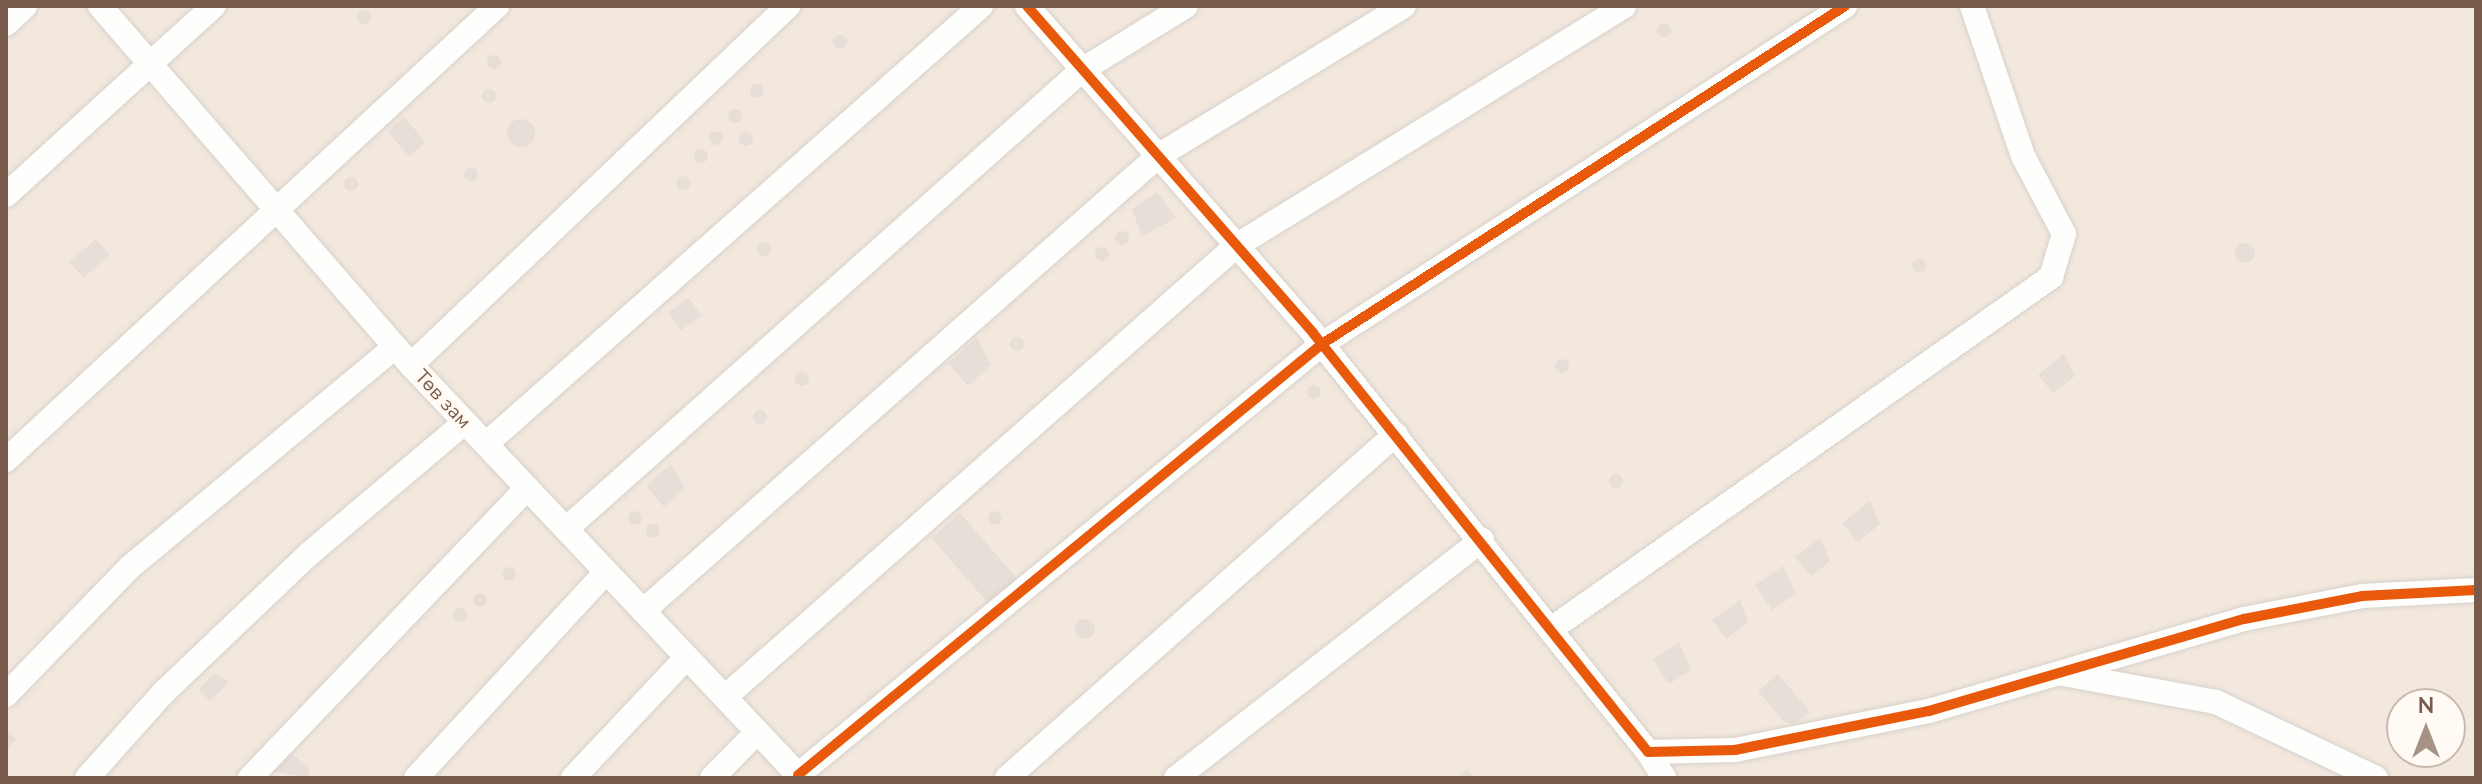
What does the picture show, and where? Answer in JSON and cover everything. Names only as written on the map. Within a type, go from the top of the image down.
[{"type":"street","points":[[6,24],[25,6]]},
{"type":"street","name":"Төв зам","points":[[100,6],[281,210],[403,356],[799,776]]},
{"type":"street","points":[[6,195],[214,6]]},
{"type":"street","points":[[6,460],[281,210],[497,6]]},
{"type":"street","points":[[6,695],[130,567],[403,356],[788,6]]},
{"type":"street","points":[[486,444],[981,6]]},
{"type":"street","points":[[1027,6],[1322,344],[1554,627],[1664,778]]},
{"type":"street","points":[[566,529],[1082,70],[1186,6]]},
{"type":"street","points":[[643,611],[1158,156],[1404,6]]},
{"type":"street","points":[[725,697],[1236,246],[1624,6]]},
{"type":"street","points":[[799,776],[1322,344],[1845,6]]},
{"type":"street","points":[[1554,627],[2051,277],[2064,234],[2023,156],[1972,6]]},
{"type":"street","points":[[87,778],[164,692],[309,554],[465,422]]},
{"type":"street","points":[[1007,778],[1396,434]]},
{"type":"street","points":[[250,778],[527,488]]},
{"type":"street","points":[[1176,778],[1482,540]]},
{"type":"street","points":[[416,778],[606,572]]},
{"type":"street","points":[[1648,752],[1735,750],[1929,711],[2244,619],[2362,596],[2476,590]]},
{"type":"street","points":[[573,778],[687,657]]},
{"type":"street","points":[[2057,673],[2216,702],[2376,778]]},
{"type":"street","points":[[712,778],[757,732]]},
{"type":"shaded area","points":[[6,6],[2476,6],[2476,778],[6,778]]},
{"type":"building","points":[[364,10],[371,17],[364,24],[357,17]]},
{"type":"building","points":[[1664,23],[1671,30],[1664,37],[1657,30]]},
{"type":"building","points":[[840,35],[847,42],[840,49],[833,42]]},
{"type":"building","points":[[494,55],[501,62],[494,69],[487,62]]},
{"type":"building","points":[[757,84],[764,91],[757,98],[750,91]]},
{"type":"building","points":[[489,89],[496,96],[489,103],[482,96]]},
{"type":"building","points":[[735,109],[742,116],[735,123],[728,116]]},
{"type":"building","points":[[404,117],[426,142],[409,156],[387,131]]},
{"type":"building","points":[[521,119],[531,123],[535,133],[531,143],[521,147],[511,143],[507,133],[511,123]]},
{"type":"building","points":[[716,131],[723,138],[716,145],[709,138]]},
{"type":"building","points":[[746,132],[753,139],[746,146],[739,139]]},
{"type":"building","points":[[701,149],[708,156],[701,163],[694,156]]},
{"type":"building","points":[[471,167],[478,174],[471,181],[464,174]]},
{"type":"building","points":[[683,176],[690,183],[683,190],[676,183]]},
{"type":"building","points":[[351,177],[358,184],[351,191],[344,184]]},
{"type":"building","points":[[1157,192],[1176,218],[1142,236],[1132,209]]},
{"type":"building","points":[[1122,231],[1129,238],[1122,245],[1115,238]]},
{"type":"building","points":[[96,239],[110,255],[83,278],[70,262]]},
{"type":"building","points":[[764,242],[771,249],[764,256],[757,249]]},
{"type":"building","points":[[2245,243],[2252,246],[2255,253],[2252,260],[2245,263],[2238,260],[2235,253],[2238,246]]},
{"type":"building","points":[[1102,247],[1109,254],[1102,261],[1095,254]]},
{"type":"building","points":[[1919,259],[1926,266],[1919,273],[1912,266]]},
{"type":"building","points":[[689,298],[701,316],[681,330],[668,312]]},
{"type":"building","points":[[977,337],[991,365],[968,386],[948,363]]},
{"type":"building","points":[[1017,337],[1024,344],[1017,351],[1010,344]]},
{"type":"building","points":[[2064,354],[2075,376],[2053,393],[2038,375]]},
{"type":"building","points":[[1562,359],[1569,366],[1562,373],[1555,366]]},
{"type":"building","points":[[802,372],[809,379],[802,386],[795,379]]},
{"type":"building","points":[[1314,385],[1321,392],[1314,399],[1307,392]]},
{"type":"building","points":[[760,410],[767,417],[760,424],[753,417]]},
{"type":"building","points":[[671,464],[685,488],[664,507],[646,486]]},
{"type":"building","points":[[1616,474],[1623,481],[1616,488],[1609,481]]},
{"type":"building","points":[[1870,501],[1880,524],[1858,542],[1842,523]]},
{"type":"building","points":[[635,511],[642,518],[635,525],[628,518]]},
{"type":"building","points":[[995,511],[1002,518],[995,525],[988,518]]},
{"type":"building","points":[[960,513],[1018,580],[990,605],[931,538]]},
{"type":"building","points":[[653,524],[660,531],[653,538],[646,531]]},
{"type":"building","points":[[1820,537],[1830,561],[1811,576],[1795,557]]},
{"type":"building","points":[[1783,566],[1796,594],[1772,610],[1755,585]]},
{"type":"building","points":[[509,567],[516,574],[509,581],[502,574]]},
{"type":"building","points":[[480,593],[487,600],[480,607],[473,600]]},
{"type":"building","points":[[1740,600],[1748,622],[1726,639],[1712,620]]},
{"type":"building","points":[[460,608],[467,615],[460,622],[453,615]]},
{"type":"building","points":[[1085,619],[1092,622],[1095,629],[1092,636],[1085,639],[1078,636],[1075,629],[1078,622]]},
{"type":"building","points":[[1679,642],[1691,670],[1669,684],[1653,660]]},
{"type":"building","points":[[214,673],[229,682],[210,701],[198,689]]},
{"type":"building","points":[[1778,674],[1810,712],[1795,724],[1784,722],[1758,691]]},
{"type":"building","points":[[6,729],[16,739],[6,750]]},
{"type":"building","points":[[289,751],[309,768],[309,778],[271,771]]},
{"type":"building","points":[[1467,769],[1474,778],[1456,778]]},
{"type":"cycle path","points":[[1027,6],[1313,333],[1648,752],[1735,750],[1929,711],[2244,619],[2362,596],[2476,590]]},
{"type":"cycle path","points":[[798,775],[1322,344],[1845,6]]}]
